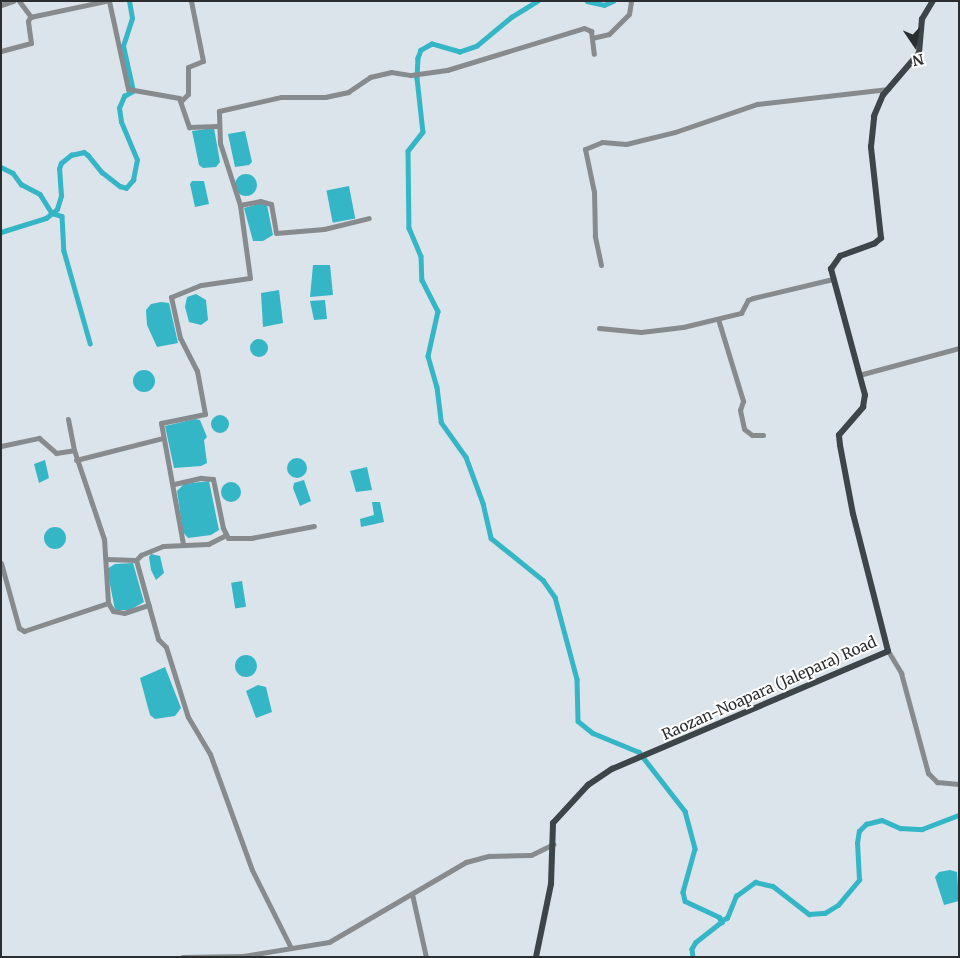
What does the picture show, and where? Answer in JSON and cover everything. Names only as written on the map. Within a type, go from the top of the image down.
[{"type":"main road","points":[[833,279],[832,266],[836,258],[875,244],[882,238],[870,147],[874,116],[888,89],[919,53],[922,19],[933,1]]},
{"type":"main road","name":"Raozan-Noapara (Jalepara) Road","points":[[536,957],[550,892],[554,844],[552,827],[588,784],[603,774],[888,651],[840,445],[839,435],[864,407],[865,395],[833,279]]},
{"type":"street","points":[[1,5],[13,1]]},
{"type":"street","points":[[19,1],[31,17]]},
{"type":"street","points":[[1,51],[31,43],[28,21],[31,17],[106,1]]},
{"type":"street","points":[[110,1],[120,57],[133,89],[181,101]]},
{"type":"street","points":[[181,101],[188,94],[188,67],[203,62],[191,1]]},
{"type":"street","points":[[592,38],[609,34],[629,14],[631,1]]},
{"type":"street","points":[[183,544],[174,484],[161,423],[205,414],[199,380],[190,352],[180,338],[171,297],[201,285],[250,278],[240,205],[232,176],[227,171],[217,126],[217,114],[221,108],[281,97],[325,97],[348,92],[370,77],[391,72],[411,75],[422,74],[469,64],[584,28],[591,31],[594,54]]},
{"type":"street","points":[[601,265],[595,236],[594,192],[585,149],[602,142],[626,144],[666,134],[757,104],[888,89]]},
{"type":"street","points":[[181,101],[189,127],[217,126]]},
{"type":"street","points":[[240,205],[260,201],[271,204],[276,233],[324,229],[369,218]]},
{"type":"street","points":[[599,328],[615,327],[631,332],[665,330],[741,312],[748,300],[753,298],[833,279]]},
{"type":"street","points":[[718,318],[743,400],[740,410],[744,429],[752,434],[763,435]]},
{"type":"street","points":[[859,375],[959,348]]},
{"type":"street","points":[[68,419],[76,460],[104,539],[106,559],[104,576],[108,603],[113,611],[124,613],[149,605]]},
{"type":"street","points":[[1,446],[39,438],[56,453],[74,450]]},
{"type":"street","points":[[76,460],[163,438]]},
{"type":"street","points":[[174,484],[201,478],[213,479],[226,535]]},
{"type":"street","points":[[226,535],[235,539],[251,538],[314,526]]},
{"type":"street","points":[[106,559],[136,560],[141,555],[163,546],[208,544],[226,535]]},
{"type":"street","points":[[136,560],[158,639],[166,647],[177,676],[188,717],[210,754],[252,870],[290,946]]},
{"type":"street","points":[[1,563],[22,630],[28,631],[108,603]]},
{"type":"street","points":[[888,651],[901,673],[928,773],[936,782],[959,784]]},
{"type":"street","points":[[182,957],[243,956],[290,946],[324,944],[337,939],[471,860],[531,855],[554,844]]},
{"type":"street","points":[[412,894],[426,957]]},
{"type":"water","points":[[214,128],[220,162],[216,167],[203,168],[199,165],[192,131]]},
{"type":"water","points":[[245,131],[252,162],[249,165],[235,167],[228,134]]},
{"type":"water","points":[[246,174],[254,177],[257,185],[254,193],[246,196],[238,193],[235,185],[238,177]]},
{"type":"water","points":[[192,181],[204,181],[209,204],[195,207],[190,184]]},
{"type":"water","points":[[349,186],[355,218],[333,223],[326,190]]},
{"type":"water","points":[[262,203],[267,205],[273,235],[263,241],[253,241],[244,208]]},
{"type":"water","points":[[313,265],[330,265],[333,295],[310,297]]},
{"type":"water","points":[[279,290],[283,323],[263,327],[261,293]]},
{"type":"water","points":[[196,294],[206,300],[208,320],[201,325],[189,322],[185,307],[187,297]]},
{"type":"water","points":[[325,300],[327,319],[314,320],[310,301]]},
{"type":"water","points":[[169,303],[178,343],[157,347],[147,325],[146,310],[151,304]]},
{"type":"water","points":[[255,339],[263,339],[268,344],[266,355],[255,357],[250,352],[250,344]]},
{"type":"water","points":[[144,370],[152,373],[155,381],[152,389],[144,392],[136,389],[133,381],[136,373]]},
{"type":"water","points":[[220,415],[226,418],[229,424],[226,430],[220,433],[214,430],[211,424],[214,418]]},
{"type":"water","points":[[195,419],[200,420],[207,437],[204,440],[207,463],[201,466],[174,468],[165,426]]},
{"type":"water","points":[[297,458],[304,461],[307,468],[304,475],[297,478],[290,475],[287,468],[290,461]]},
{"type":"water","points":[[45,460],[49,478],[39,483],[34,464]]},
{"type":"water","points":[[367,467],[372,490],[356,492],[350,471]]},
{"type":"water","points":[[304,480],[311,501],[300,506],[293,488],[294,483]]},
{"type":"water","points":[[209,481],[219,530],[211,535],[188,538],[183,532],[177,491],[184,484]]},
{"type":"water","points":[[231,482],[238,485],[241,492],[238,499],[231,502],[224,499],[221,492],[224,485]]},
{"type":"water","points":[[372,502],[380,502],[384,522],[361,527],[360,519],[374,515]]},
{"type":"water","points":[[55,527],[65,534],[66,538],[59,548],[55,549],[45,542],[44,538],[51,528]]},
{"type":"water","points":[[151,554],[160,556],[164,573],[156,580],[151,570],[149,557]]},
{"type":"water","points":[[133,563],[144,602],[130,610],[115,610],[107,569],[115,564]]},
{"type":"water","points":[[242,581],[246,607],[235,608],[231,583]]},
{"type":"water","points":[[246,655],[254,658],[257,666],[254,674],[246,677],[238,674],[235,666],[238,658]]},
{"type":"water","points":[[165,667],[181,708],[175,716],[155,719],[150,715],[140,678]]},
{"type":"water","points":[[258,685],[266,687],[272,712],[256,718],[246,691]]},
{"type":"water","points":[[950,870],[957,872],[959,901],[944,905],[935,877],[939,872]]},
{"type":"waterway","points":[[1,232],[46,218],[57,209],[61,196],[59,169],[61,163],[71,155],[84,152],[102,172],[120,186],[126,188],[133,180],[137,160],[121,122],[119,108],[124,96],[133,91],[123,46],[132,18],[129,1]]},
{"type":"waterway","points":[[538,1],[512,17],[477,46],[460,52],[432,44],[421,50],[418,58],[417,78],[423,132],[408,151],[409,228],[421,256],[422,280],[438,311],[428,356],[437,387],[441,422],[466,457],[483,503],[491,538],[543,580],[555,597],[577,679],[578,721],[593,733],[639,752],[685,811],[695,849],[683,892],[685,901],[719,917],[722,922],[696,942],[692,949],[693,957]]},
{"type":"waterway","points":[[587,1],[604,5],[613,1]]},
{"type":"waterway","points":[[1,167],[13,173],[21,184],[40,194],[52,213],[62,216],[64,251],[90,343]]},
{"type":"waterway","points":[[722,920],[727,918],[736,896],[755,882],[773,886],[809,914],[825,913],[838,905],[859,880],[857,843],[859,831],[866,824],[882,820],[900,828],[922,829],[959,815]]}]
